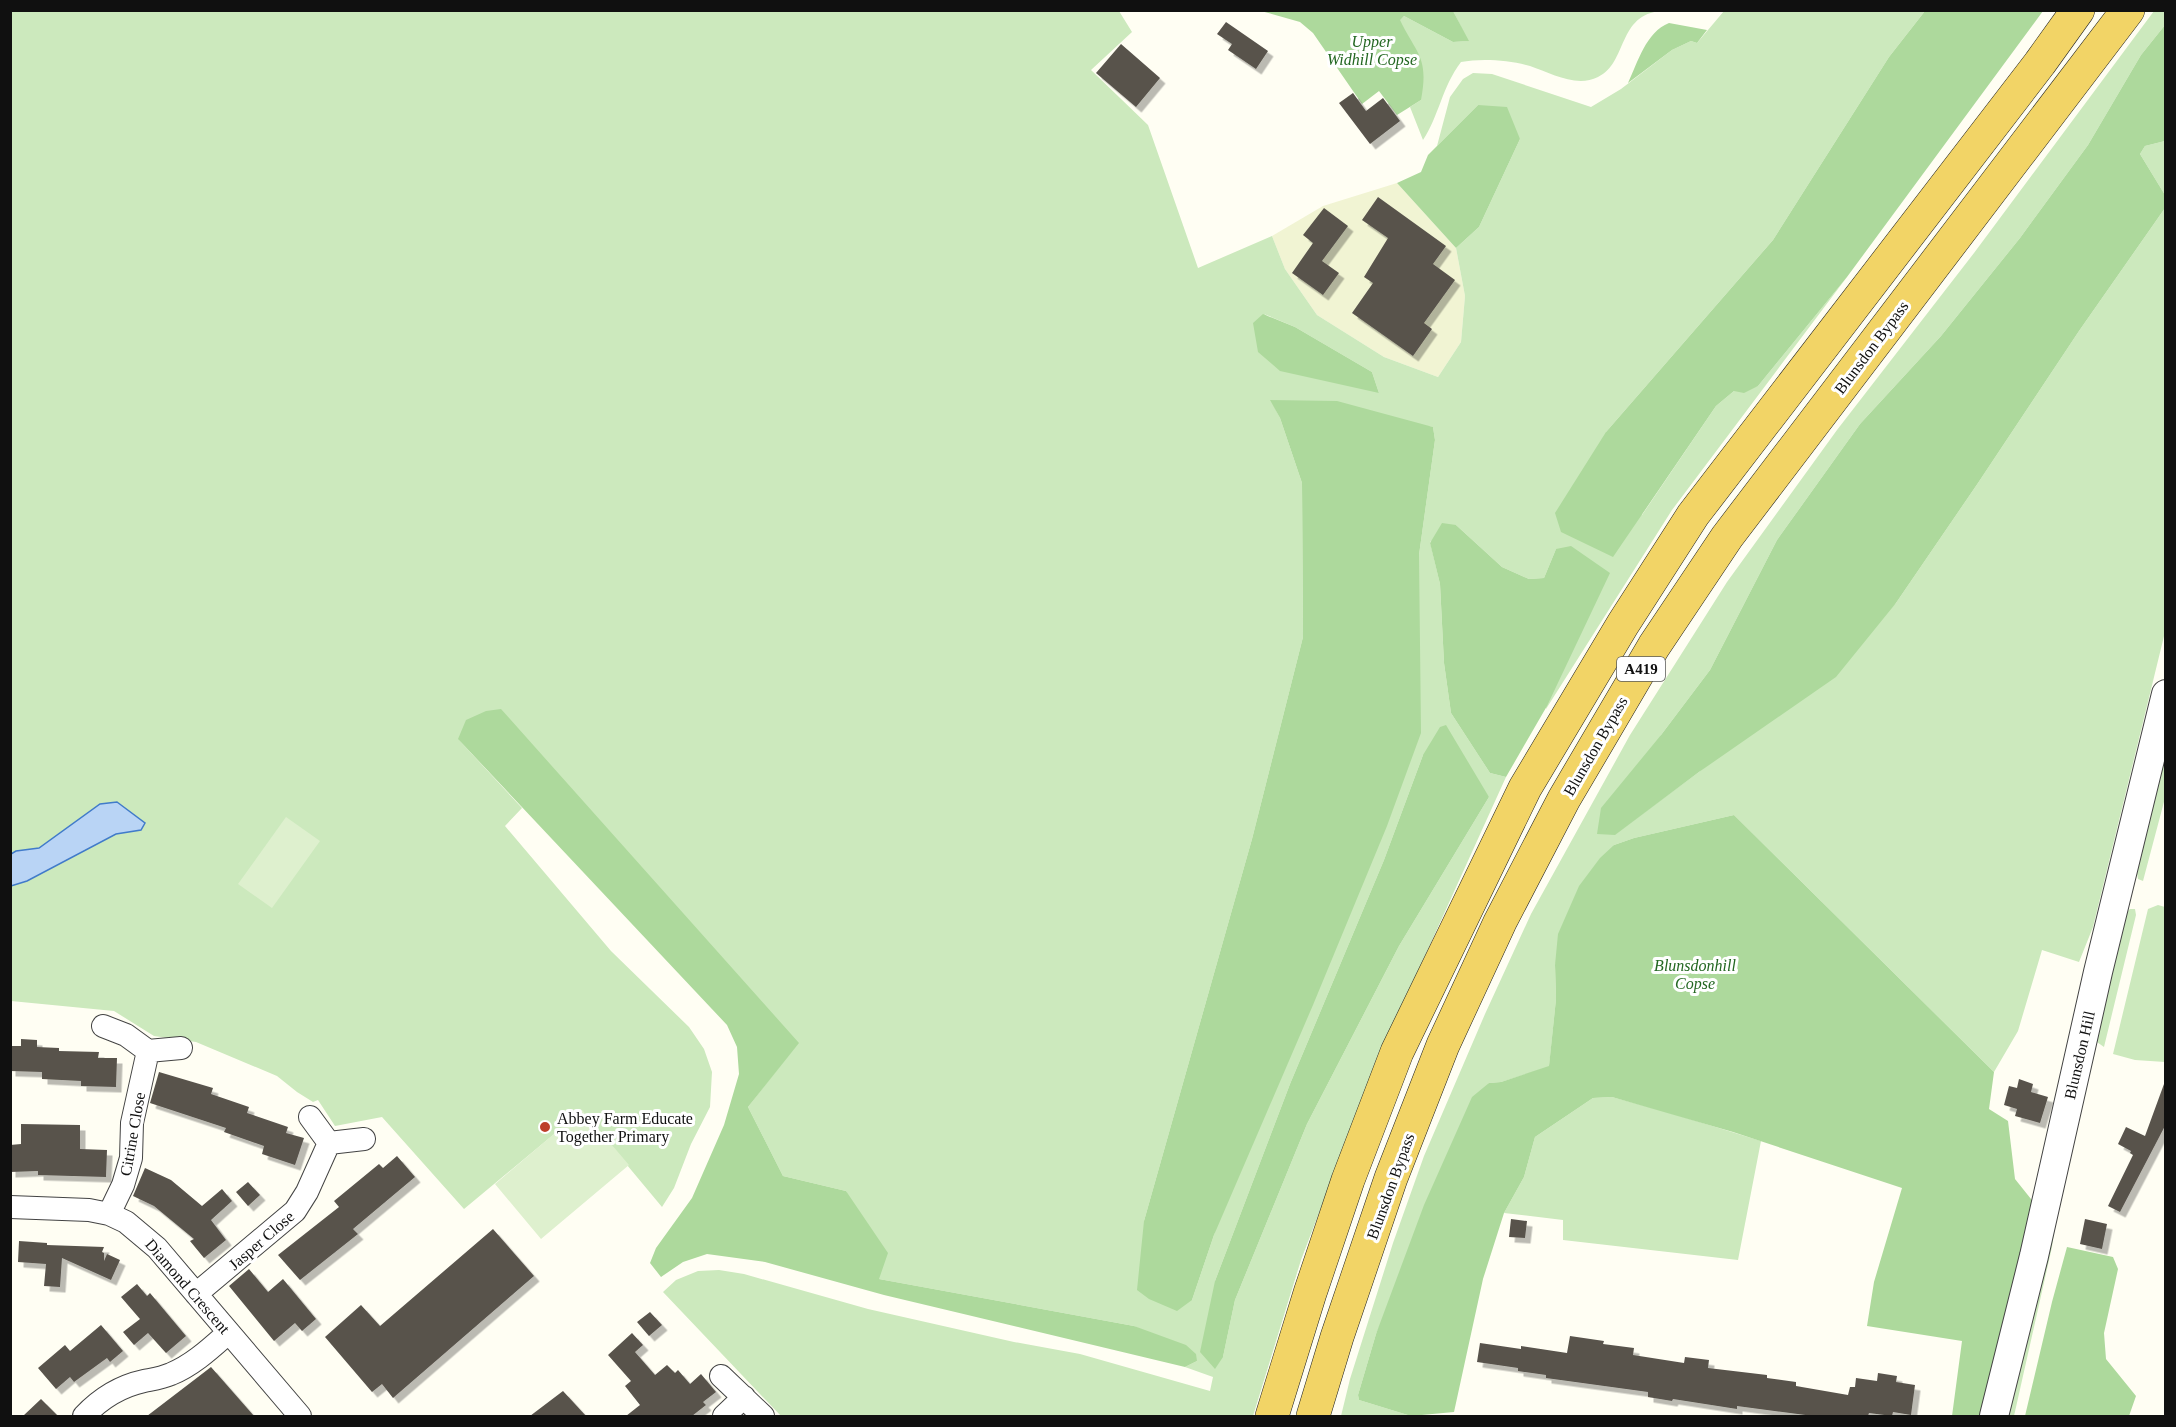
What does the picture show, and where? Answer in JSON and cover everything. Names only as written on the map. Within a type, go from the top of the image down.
[{"type":"highway","name":"A419","points":[[1272,1416],[1344,1191],[1397,1052],[1525,788],[1623,624],[1693,514],[2033,72],[2078,10]]},
{"type":"highway","name":"Blunsdon Bypass","points":[[1314,1416],[1337,1337],[1391,1178],[1443,1046],[1500,921],[1564,799],[1654,646],[1727,537],[2128,10]]},
{"type":"street","name":"Blunsdon Hill","points":[[1994,1416],[2034,1256],[2093,994],[2166,694]]},
{"type":"street","points":[[103,1026],[126,1035],[148,1051],[181,1048]]},
{"type":"street","name":"Citrine Close","points":[[109,1214],[123,1185],[131,1158],[132,1123],[148,1051]]},
{"type":"street","points":[[310,1117],[329,1143],[364,1139]]},
{"type":"street","name":"Jasper Close","points":[[196,1294],[295,1211],[303,1200],[329,1143]]},
{"type":"street","name":"Diamond Crescent","points":[[10,1207],[89,1210],[109,1214],[126,1222],[144,1235],[300,1416]]},
{"type":"street","points":[[84,1416],[105,1398],[127,1386],[162,1378],[182,1369],[228,1332]]},
{"type":"street","points":[[721,1376],[763,1416]]},
{"type":"street","points":[[724,1416],[744,1397]]},
{"type":"green space","points":[[10,11],[1119,11],[1132,32],[1091,70],[1148,125],[1198,268],[1272,236],[1285,269],[1317,315],[1384,357],[1438,377],[1461,342],[1465,296],[1456,248],[1479,227],[1520,139],[1478,105],[1437,146],[1450,97],[1463,79],[1473,73],[1492,74],[1591,107],[1621,89],[1672,50],[1691,41],[1697,43],[1724,11],[1925,11],[1889,57],[1773,240],[1606,432],[1642,515],[1716,406],[1734,391],[1758,386],[1847,277],[1672,510],[1546,709],[1556,549],[1544,578],[1529,579],[1502,567],[1456,525],[1430,542],[1440,584],[1444,663],[1451,713],[1490,773],[1506,777],[1375,1066],[1301,1260],[1253,1416],[781,1416],[663,1292],[676,1280],[698,1271],[719,1270],[744,1274],[868,1309],[1014,1342],[1080,1354],[1210,1391],[1213,1377],[1185,1367],[1197,1361],[1134,1326],[879,1279],[846,1191],[783,1176],[748,1107],[798,1043],[458,739],[522,808],[505,826],[611,951],[689,1027],[704,1049],[712,1072],[710,1107],[691,1144],[674,1188],[662,1207],[582,1111],[464,1209],[382,1117],[335,1126],[318,1100],[313,1102],[277,1076],[196,1042],[154,1036],[114,1011],[11,1001]],"holes":[[[1264,314],[1295,327],[1372,372],[1379,393]],[[1271,400],[1433,427],[1435,440],[1419,555],[1214,1235],[1192,1300],[1144,1221],[1252,839],[1303,637],[1302,483],[1280,418]],[[1423,755],[1489,797],[1399,946],[1307,1124],[1235,1300],[1223,1357],[1215,1281],[1290,1084],[1384,860]]]},
{"type":"green space","name":"Upper Widhill Copse","points":[[1261,11],[1453,11],[1469,41],[1453,42],[1404,16],[1400,20],[1420,57],[1423,86],[1421,100],[1397,115],[1379,91],[1362,104],[1313,33],[1300,22]]},
{"type":"green space","points":[[1453,11],[1662,11],[1648,14],[1637,21],[1608,70],[1590,80],[1572,80],[1514,62],[1486,60],[1461,62],[1449,81],[1423,140],[1410,107],[1421,100],[1399,20],[1404,16],[1453,42],[1468,41]]},
{"type":"green space","points":[[1925,11],[2043,11],[1847,277],[1758,386],[1744,393],[1734,391],[1716,406],[1613,557],[1561,532],[1555,513],[1606,432],[1773,240],[1889,57]]},
{"type":"green space","points":[[2154,11],[2165,11],[2165,25],[2141,55],[2088,145],[2020,238],[1941,336],[1860,424],[1777,540],[1710,670],[1661,735],[1615,834],[1699,772],[1896,603],[2079,331],[2165,208],[2165,632],[2093,927],[2079,962],[2042,950],[2018,1031],[1994,1072],[1734,815],[1634,838],[1614,845],[1555,965],[1556,999],[1549,1067],[1501,1082],[1489,1083],[1376,1334],[1358,1395],[1359,1400],[1411,1416],[1341,1416],[1350,1379],[1393,1243],[1424,1156],[1531,914],[1630,735],[1727,582],[1837,430],[1974,253]]},
{"type":"green space","points":[[1669,23],[1707,30],[1697,43],[1691,41],[1672,50],[1628,83],[1649,40],[1661,27]]},
{"type":"green space","points":[[2165,25],[2165,141],[2145,146],[2140,154],[2165,195],[2165,208],[2079,331],[1896,603],[1836,677],[1699,772],[1615,835],[1597,834],[1601,808],[1661,735],[1710,670],[1777,540],[1860,424],[1941,336],[2020,238],[2088,145],[2141,55]]},
{"type":"green space","points":[[1478,105],[1507,107],[1520,139],[1479,227],[1456,248],[1397,183],[1421,172],[1428,155]]},
{"type":"green space","points":[[2165,141],[2165,195],[2140,154],[2145,146]]},
{"type":"green space","points":[[1397,183],[1456,248],[1465,296],[1461,342],[1438,377],[1384,357],[1317,315],[1285,269],[1272,236],[1323,206]]},
{"type":"green space","points":[[1263,314],[1295,327],[1372,372],[1379,393],[1280,371],[1258,352],[1253,323]]},
{"type":"green space","points":[[1270,400],[1337,401],[1433,427],[1435,440],[1419,555],[1421,733],[1387,826],[1214,1235],[1192,1300],[1177,1311],[1149,1299],[1137,1290],[1144,1221],[1252,839],[1303,637],[1302,483],[1280,418]]},
{"type":"green space","points":[[1442,523],[1456,525],[1502,567],[1529,579],[1544,578],[1556,549],[1571,546],[1610,573],[1547,706],[1506,777],[1490,773],[1451,713],[1444,663],[1440,584],[1430,543]]},
{"type":"green space","points":[[501,709],[799,1043],[748,1107],[783,1176],[846,1191],[888,1253],[879,1279],[1134,1326],[1186,1345],[1196,1354],[1197,1361],[1185,1367],[884,1295],[765,1262],[707,1254],[683,1262],[661,1277],[650,1263],[656,1248],[692,1198],[724,1125],[739,1074],[737,1047],[727,1025],[458,739],[466,720],[486,711]]},
{"type":"green space","points":[[1446,725],[1489,797],[1399,946],[1307,1124],[1235,1300],[1223,1357],[1215,1369],[1200,1352],[1215,1281],[1290,1084],[1384,860],[1423,755],[1440,727]]},
{"type":"green space","points":[[2165,754],[2165,798],[2143,881],[2138,879],[2137,873]]},
{"type":"green space","name":"Blunsdonhill Copse","points":[[1734,815],[1994,1072],[1989,1109],[2008,1121],[2015,1179],[2035,1204],[1980,1416],[1952,1416],[1962,1341],[1867,1326],[1874,1282],[1902,1188],[1733,1132],[1612,1097],[1593,1098],[1535,1137],[1524,1177],[1504,1213],[1483,1279],[1454,1412],[1411,1416],[1359,1400],[1358,1395],[1376,1334],[1424,1205],[1472,1097],[1489,1083],[1501,1082],[1549,1066],[1556,999],[1555,965],[1558,934],[1579,886],[1600,858],[1614,845],[1634,838]]},
{"type":"green space","points":[[286,817],[320,841],[272,908],[238,884]]},
{"type":"green space","points":[[2158,905],[2165,907],[2165,1062],[2135,1060],[2113,1054],[2148,909]]},
{"type":"green space","points":[[2130,909],[2135,909],[2136,915],[2104,1047],[2094,1040],[2126,913]]},
{"type":"green space","points":[[1612,1097],[1761,1141],[1738,1260],[1563,1240],[1563,1220],[1504,1213],[1524,1177],[1535,1137],[1593,1098]]},
{"type":"green space","points":[[582,1110],[629,1165],[541,1239],[495,1184]]},
{"type":"green space","points":[[2056,1217],[2052,1247],[2014,1416],[2006,1416]]},
{"type":"green space","points":[[2067,1247],[2113,1257],[2118,1269],[2104,1333],[2106,1359],[2136,1396],[2129,1416],[2025,1416]]},
{"type":"water","points":[[117,802],[145,823],[141,830],[116,834],[27,881],[11,886],[11,854],[16,851],[39,848],[100,804]]},
{"type":"building","points":[[1226,22],[1268,51],[1256,69],[1228,50],[1232,44],[1217,34]]},
{"type":"building","points":[[1121,44],[1160,78],[1136,107],[1096,73]]},
{"type":"building","points":[[1353,93],[1366,111],[1383,98],[1400,121],[1370,144],[1339,103]]},
{"type":"building","points":[[1378,197],[1446,246],[1433,264],[1455,280],[1424,323],[1432,329],[1413,356],[1352,313],[1373,283],[1364,277],[1388,238],[1362,220]]},
{"type":"building","points":[[1324,208],[1348,226],[1322,261],[1339,273],[1323,295],[1292,273],[1313,243],[1303,235]]},
{"type":"building","points":[[21,1039],[37,1040],[37,1047],[59,1048],[59,1051],[99,1052],[98,1058],[117,1058],[116,1087],[81,1086],[81,1081],[42,1079],[42,1072],[10,1071],[10,1046],[21,1046]]},
{"type":"building","points":[[159,1072],[213,1088],[211,1094],[249,1107],[247,1113],[288,1127],[286,1133],[304,1138],[295,1165],[262,1154],[264,1146],[224,1132],[226,1128],[150,1103]]},
{"type":"building","points":[[2019,1079],[2033,1084],[2031,1092],[2048,1097],[2040,1123],[2015,1116],[2017,1109],[2004,1105],[2009,1086],[2017,1088]]},
{"type":"building","points":[[2164,1084],[2166,1084],[2166,1124],[2120,1212],[2108,1206],[2133,1155],[2131,1151],[2118,1144],[2126,1127],[2145,1136]]},
{"type":"building","points":[[21,1124],[80,1125],[80,1149],[107,1150],[106,1177],[38,1175],[38,1171],[10,1172],[10,1145],[21,1144]]},
{"type":"building","points":[[397,1156],[415,1177],[353,1229],[358,1234],[300,1280],[278,1255],[339,1207],[334,1201],[379,1164],[383,1168]]},
{"type":"building","points":[[145,1168],[171,1180],[202,1206],[222,1189],[232,1201],[211,1220],[226,1240],[204,1258],[190,1241],[194,1239],[154,1206],[133,1196]]},
{"type":"building","points":[[248,1182],[260,1195],[248,1206],[236,1192]]},
{"type":"building","points":[[1511,1219],[1527,1221],[1525,1238],[1509,1237]]},
{"type":"building","points":[[2085,1219],[2107,1224],[2102,1249],[2080,1244]]},
{"type":"building","points":[[493,1229],[534,1276],[393,1398],[382,1384],[372,1392],[325,1337],[361,1305],[380,1326]]},
{"type":"building","points":[[19,1241],[47,1243],[47,1245],[104,1247],[102,1252],[104,1261],[107,1254],[120,1260],[111,1280],[62,1258],[60,1287],[44,1286],[46,1264],[18,1262]]},
{"type":"building","points":[[249,1269],[268,1292],[283,1279],[316,1319],[302,1331],[295,1323],[274,1341],[229,1286]]},
{"type":"building","points":[[137,1284],[147,1296],[150,1293],[186,1336],[166,1353],[148,1333],[134,1345],[123,1332],[140,1319],[121,1297]]},
{"type":"building","points":[[650,1312],[662,1325],[649,1336],[637,1322]]},
{"type":"building","points":[[101,1325],[123,1351],[110,1362],[107,1358],[74,1382],[70,1377],[56,1389],[38,1368],[65,1345],[70,1351]]},
{"type":"building","points":[[632,1333],[643,1345],[635,1352],[655,1375],[667,1365],[675,1373],[678,1370],[690,1384],[701,1374],[716,1392],[703,1402],[706,1405],[692,1416],[626,1416],[640,1405],[625,1386],[631,1381],[608,1355]]},
{"type":"building","points":[[1570,1336],[1634,1348],[1633,1355],[1684,1363],[1685,1357],[1709,1360],[1708,1368],[1767,1375],[1767,1378],[1796,1382],[1796,1386],[1848,1395],[1850,1387],[1855,1387],[1856,1378],[1877,1381],[1878,1373],[1897,1376],[1896,1382],[1915,1385],[1911,1415],[1893,1412],[1892,1416],[1869,1413],[1868,1416],[1813,1416],[1737,1406],[1737,1409],[1648,1397],[1648,1392],[1546,1378],[1546,1375],[1518,1371],[1518,1368],[1477,1362],[1480,1343],[1567,1353]]},
{"type":"building","points":[[211,1367],[254,1416],[147,1416],[198,1377]]},
{"type":"building","points":[[563,1391],[586,1416],[530,1416]]},
{"type":"building","points":[[41,1399],[58,1416],[23,1416]]},
{"type":"place","name":"Abbey Farm Educate Together Primary","points":[[545,1127]]}]
